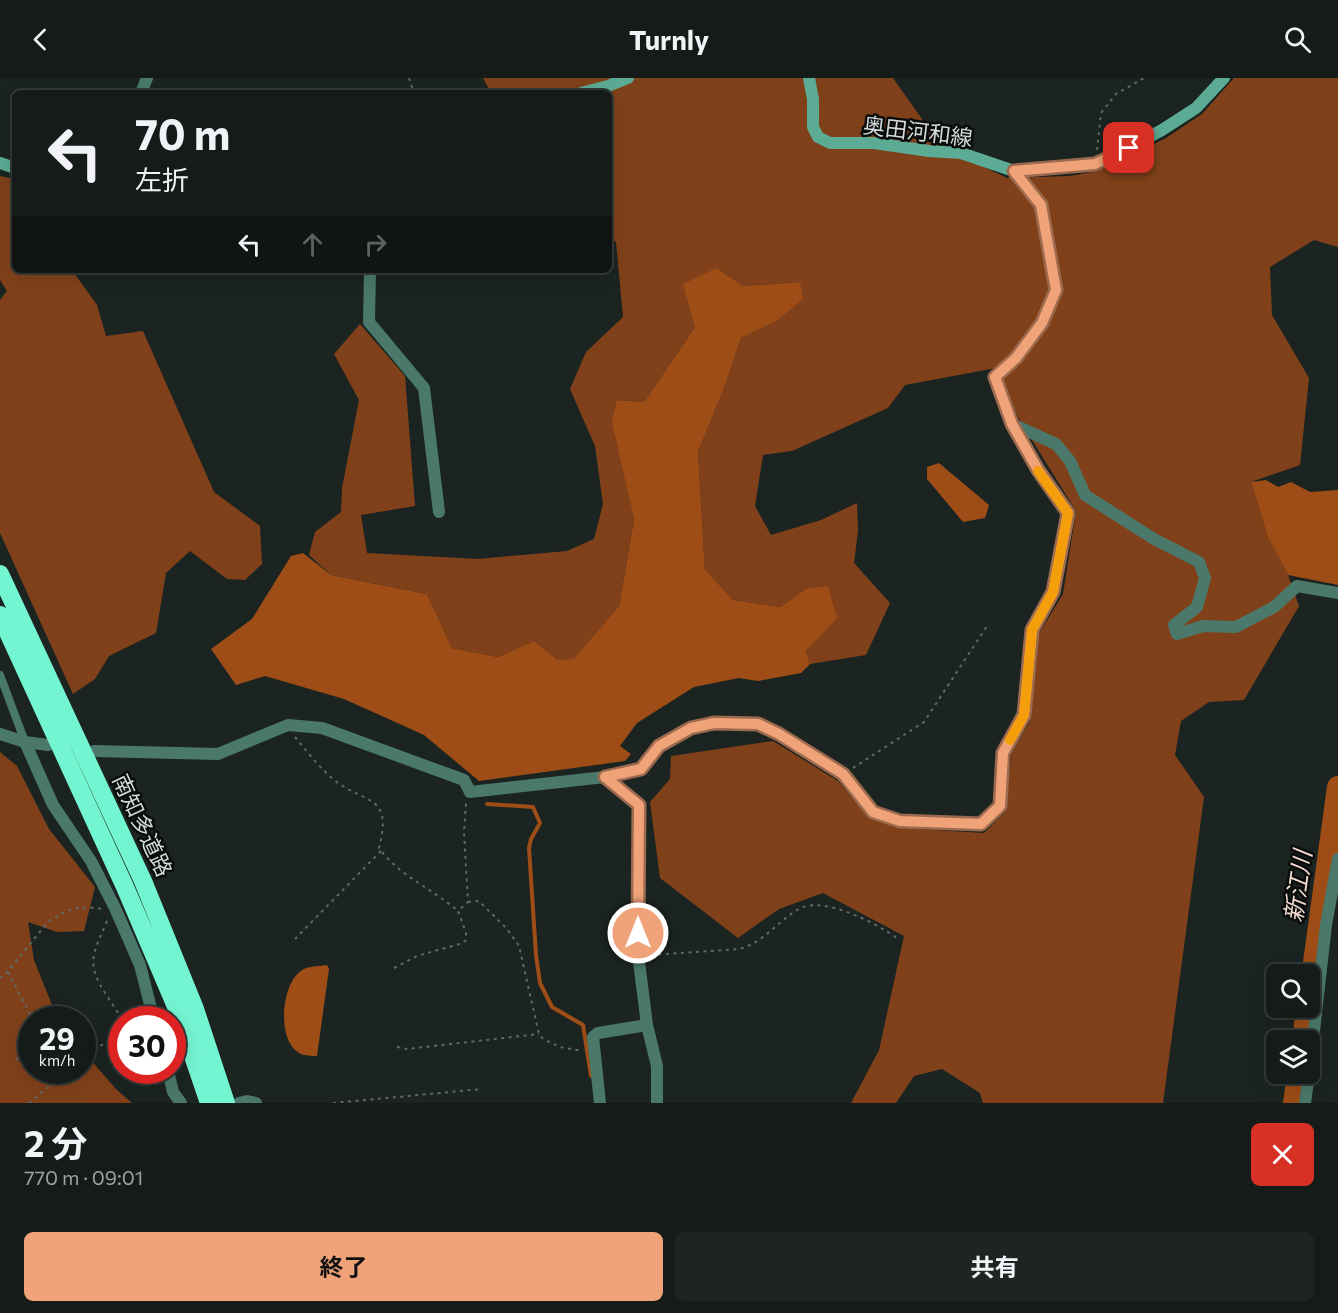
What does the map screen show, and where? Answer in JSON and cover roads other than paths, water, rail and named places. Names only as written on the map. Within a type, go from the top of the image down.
[{"type":"highway","name":"南知多道路","points":[[0,574],[142,881],[195,1009],[226,1103]]},
{"type":"highway","name":"南知多道路","points":[[0,615],[125,887],[177,1008],[209,1103]]},
{"type":"main road","points":[[593,90],[628,78]]},
{"type":"main road","name":"奥田河和線","points":[[809,78],[813,99],[813,127],[818,137],[830,143],[874,142],[929,151],[961,153],[1014,171],[1095,164],[1122,152],[1196,108],[1224,78]]},
{"type":"street","points":[[94,751],[218,754],[288,725],[322,728],[464,780],[470,792],[605,777],[641,769],[659,746],[691,728],[714,723],[758,724],[779,734],[843,774],[873,812],[900,821],[981,824],[1000,806],[1003,753],[1024,715],[1032,630],[1053,592],[1068,513],[1038,470],[1012,424],[995,377],[1016,358],[1042,323],[1056,290],[1041,205],[1014,171]]},
{"type":"street","points":[[370,273],[369,322],[424,388],[439,512]]},
{"type":"street","points":[[1012,424],[1056,444],[1070,461],[1085,495],[1154,539],[1199,562],[1205,578],[1197,607],[1174,625],[1177,634],[1203,626],[1236,627],[1274,607],[1297,586],[1338,593]]},
{"type":"street","points":[[0,734],[25,742],[48,745]]},
{"type":"street","points":[[25,742],[54,805],[91,861],[140,965],[152,1006]]},
{"type":"street","points":[[605,777],[639,805],[638,956],[647,1025],[657,1066],[657,1103]]},
{"type":"street","points":[[1316,1030],[1332,926],[1338,859]]},
{"type":"street","points":[[600,1103],[592,1040],[595,1034],[647,1025]]},
{"type":"street","points":[[171,1084],[173,1092],[181,1103]]},
{"type":"street","points":[[1305,1103],[1308,1084]]},
{"type":"street","points":[[239,1102],[256,1103]]},
{"type":"lane","points":[[0,675],[25,742]]},
{"type":"waterway","name":"新江川","points":[[1314,964],[1338,787]]},
{"type":"waterway","points":[[487,804],[533,807],[540,823],[529,848],[540,983],[552,1007],[583,1025],[591,1076]]},
{"type":"waterway","name":"新江川","points":[[1304,1030],[1306,1018]]},
{"type":"waterway","name":"新江川","points":[[1294,1103],[1297,1084]]}]
